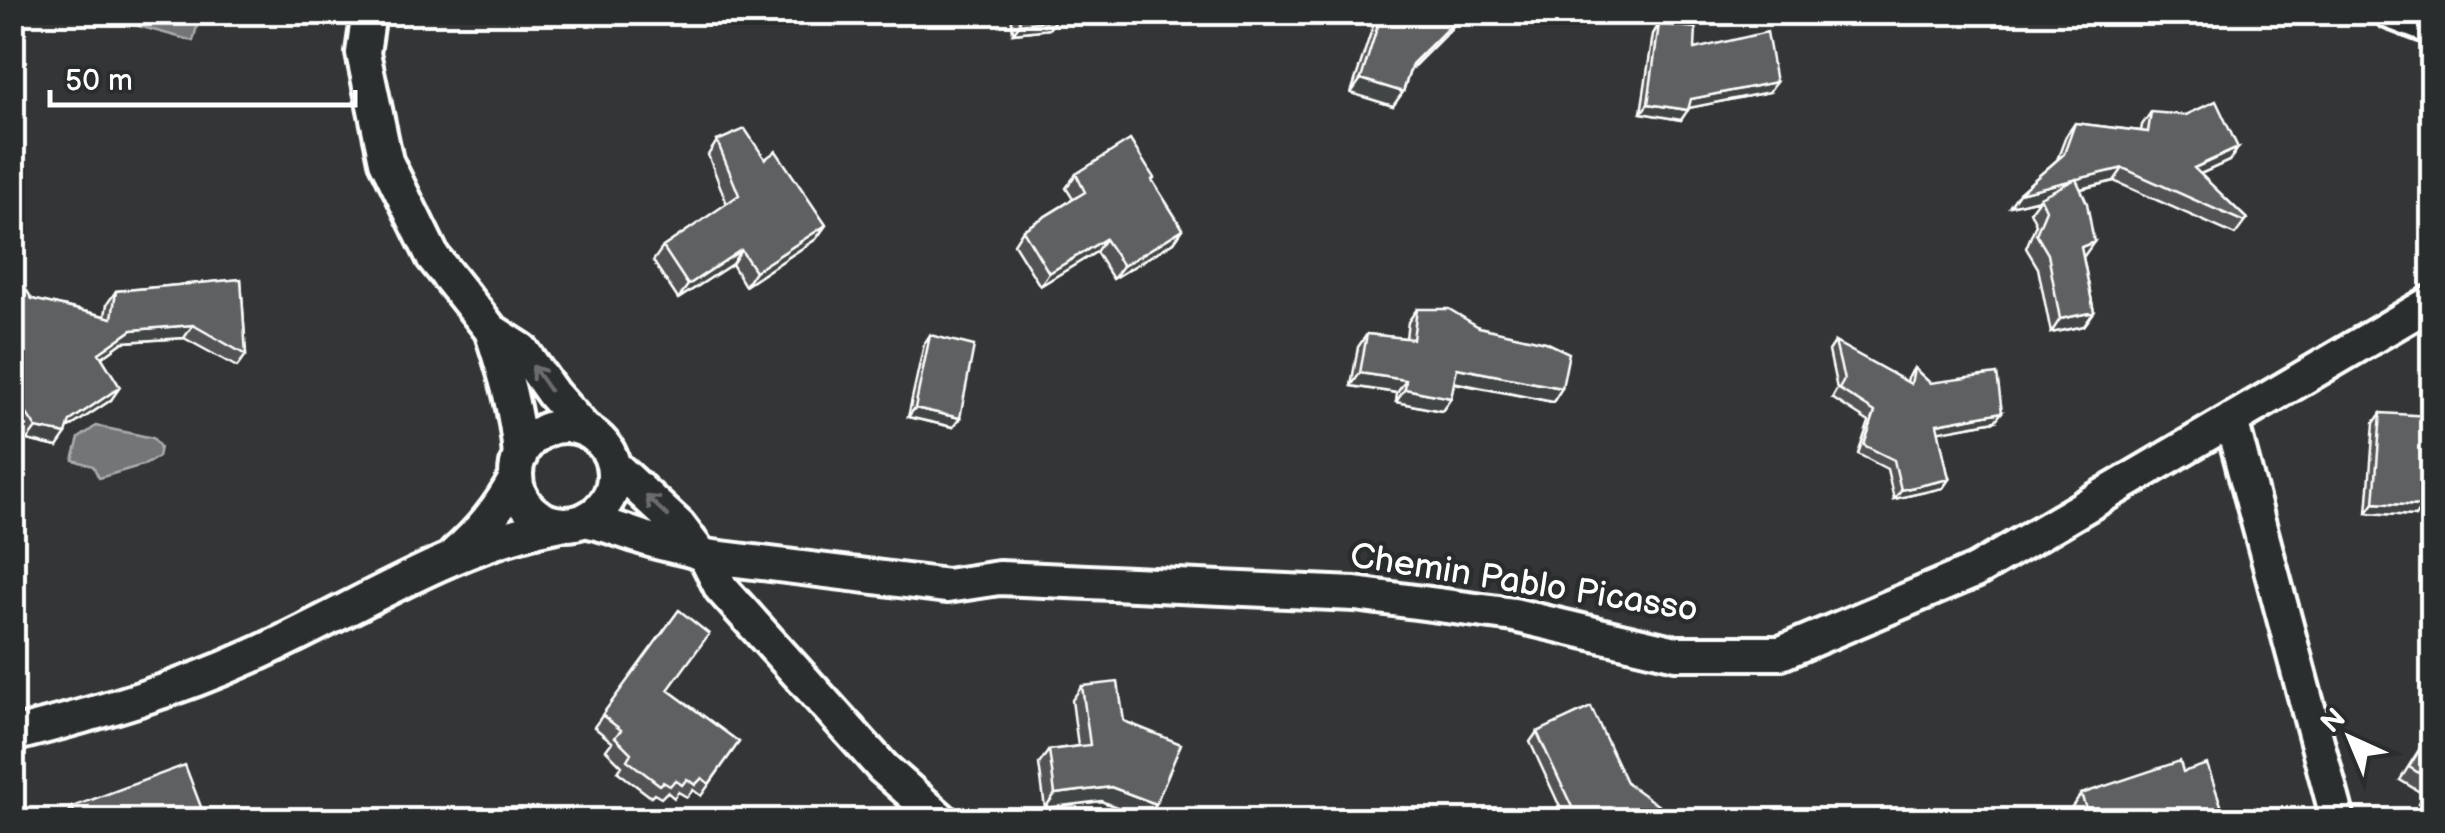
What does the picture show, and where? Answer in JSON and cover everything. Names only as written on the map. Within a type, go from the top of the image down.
[{"type":"street","points":[[12,735],[182,686],[286,640],[451,556],[488,547],[527,531],[572,522],[609,498],[614,482],[612,465],[599,439],[586,431],[553,394],[522,350],[492,330],[433,257],[386,161],[363,53],[369,12]]},
{"type":"street","points":[[2390,12],[2432,28]]},
{"type":"street","name":"Chemin Pablo Picasso","points":[[572,522],[613,525],[662,544],[701,553],[946,586],[1000,578],[1355,594],[1514,615],[1676,653],[1781,653],[1975,571],[2432,302]]},
{"type":"street","points":[[492,330],[518,424],[518,492],[535,514],[572,522]]},
{"type":"street","points":[[2231,420],[2338,820]]},
{"type":"street","points":[[451,556],[498,509],[528,443],[555,427],[586,431]]},
{"type":"street","points":[[612,465],[679,526],[701,553],[721,588],[883,768],[942,820]]},
{"type":"shaded area","points":[[107,12],[192,13],[199,19],[193,41],[106,17]]},
{"type":"shaded area","points":[[96,426],[153,438],[160,447],[158,457],[99,478],[93,466],[73,460],[79,438]]},
{"type":"building","points":[[1018,12],[1054,12],[1055,20],[1020,24]]},
{"type":"building","points":[[1382,12],[1457,12],[1460,16],[1412,64],[1403,92],[1361,79]]},
{"type":"building","points":[[1659,24],[1696,28],[1695,49],[1767,32],[1776,82],[1691,99],[1688,110],[1648,104]]},
{"type":"building","points":[[2216,101],[2238,148],[2194,168],[2247,219],[2244,222],[2123,168],[2019,193],[2064,154],[2075,123],[2148,132],[2151,112],[2186,115]]},
{"type":"building","points":[[745,129],[765,159],[776,151],[826,225],[755,271],[741,250],[688,285],[663,247],[739,195],[717,141]]},
{"type":"building","points":[[1130,140],[1183,229],[1123,266],[1105,239],[1049,273],[1023,230],[1085,192],[1076,174]]},
{"type":"building","points":[[2076,179],[2087,203],[2094,242],[2081,247],[2094,312],[2060,319],[2048,254],[2036,234],[2046,210],[2040,197]]},
{"type":"building","points":[[241,279],[246,355],[193,325],[132,330],[99,353],[120,387],[70,421],[66,434],[36,428],[12,391],[12,300],[27,291],[32,299],[112,318],[116,291]]},
{"type":"building","points":[[1417,309],[1449,309],[1479,327],[1546,342],[1569,353],[1562,388],[1457,368],[1451,398],[1405,389],[1406,380],[1360,373],[1367,334],[1413,339]]},
{"type":"building","points":[[930,335],[974,346],[960,418],[915,408]]},
{"type":"building","points":[[1835,342],[1911,384],[1914,368],[1930,383],[1997,374],[2002,412],[1937,424],[1949,479],[1901,490],[1894,460],[1864,445],[1875,412],[1839,389],[1844,380]]},
{"type":"building","points":[[2381,413],[2429,416],[2427,445],[2432,445],[2432,477],[2424,477],[2422,506],[2374,503]]},
{"type":"building","points":[[679,610],[709,634],[668,690],[739,742],[709,784],[702,778],[695,785],[687,779],[682,785],[675,780],[670,786],[663,782],[660,785],[627,760],[631,753],[615,737],[621,730],[602,715]]},
{"type":"building","points":[[1118,682],[1124,721],[1181,744],[1156,804],[1111,787],[1055,794],[1049,750],[1090,745],[1082,686]]},
{"type":"building","points":[[1591,707],[1626,782],[1663,809],[1655,820],[1612,820],[1598,811],[1590,820],[1578,820],[1537,732]]},
{"type":"building","points":[[2432,729],[2432,781],[2409,767]]},
{"type":"building","points":[[2180,761],[2183,772],[2207,764],[2222,808],[2196,816],[2197,820],[2090,820],[2081,794]]},
{"type":"building","points":[[185,765],[206,820],[77,820],[72,807]]},
{"type":"building","points":[[327,810],[330,820],[290,820]]},
{"type":"building","points":[[487,812],[491,820],[471,820]]}]
